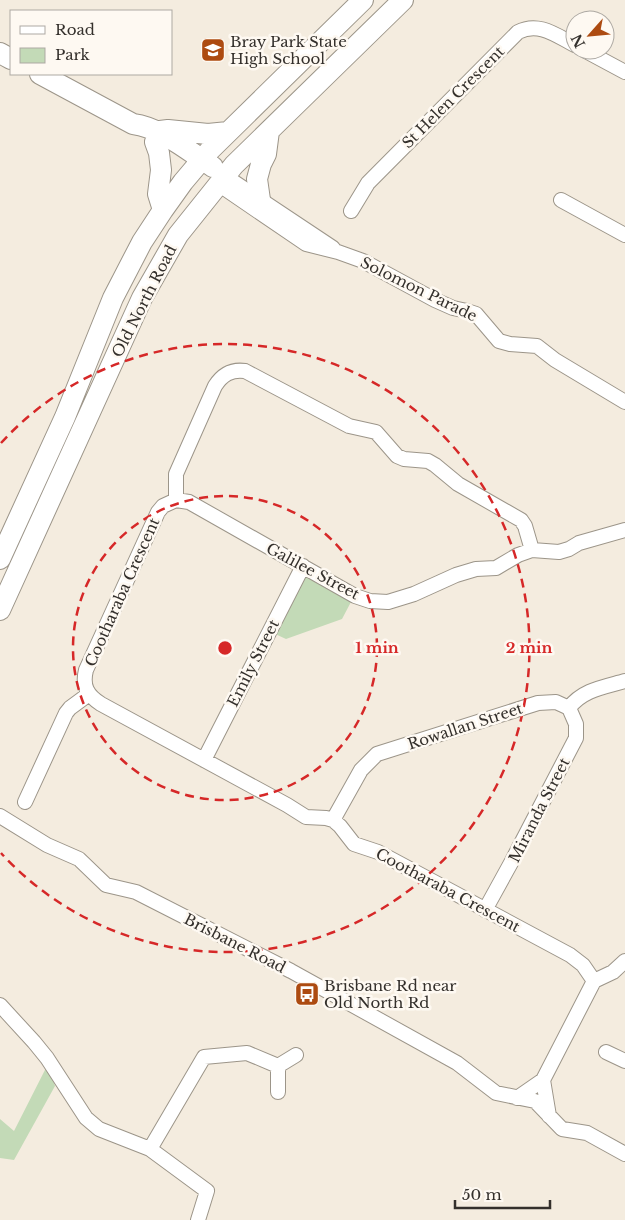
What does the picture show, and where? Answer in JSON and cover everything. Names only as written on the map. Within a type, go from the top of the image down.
[{"type":"main road","name":"Old North Road","points":[[0,559],[65,417],[113,298],[142,242],[163,210],[198,164],[228,132],[363,0]]},
{"type":"main road","name":"Old North Road","points":[[0,610],[142,298],[178,235],[221,180],[269,130],[403,0]]},
{"type":"main road","points":[[42,75],[133,124],[139,132],[181,145],[198,164],[221,180]]},
{"type":"main road","points":[[155,137],[168,130],[196,134],[228,132]]},
{"type":"main road","points":[[260,200],[257,179],[266,154],[269,130]]},
{"type":"main road","points":[[155,137],[161,170],[158,194],[163,210]]},
{"type":"street","name":"St Helen Crescent","points":[[350,211],[368,183],[518,32],[526,28],[543,28],[565,40]]},
{"type":"street","points":[[603,60],[625,72]]},
{"type":"street","name":"Solomon Parade","points":[[221,180],[260,200],[338,252]]},
{"type":"street","name":"Solomon Parade","points":[[221,180],[306,244],[363,261],[435,300],[453,308],[467,310],[476,314],[499,341],[510,344],[537,346],[555,360],[625,402]]},
{"type":"street","points":[[561,200],[625,235]]},
{"type":"street","points":[[176,500],[176,474],[215,386],[226,373],[238,370],[245,371],[349,426],[376,432],[397,456],[404,459],[428,461],[435,465],[458,484],[521,520],[525,526],[532,550]]},
{"type":"street","name":"Galilee Street","points":[[176,500],[189,502],[355,596],[370,601],[388,602],[414,594],[456,575],[476,569],[496,568],[518,555],[532,550],[559,552],[579,543],[625,530]]},
{"type":"street","name":"Cootharaba Crescent","points":[[89,694],[84,680],[86,670],[158,512],[163,506],[176,500]]},
{"type":"street","name":"Emily Street","points":[[204,760],[303,566]]},
{"type":"street","points":[[569,708],[575,700],[587,692],[625,681]]},
{"type":"street","points":[[25,802],[66,713],[89,694],[101,704],[287,805],[299,814],[306,817],[333,820]]},
{"type":"street","name":"Rowallan Street","points":[[333,820],[361,770],[377,754],[538,703],[556,702],[569,708]]},
{"type":"street","name":"Miranda Street","points":[[485,910],[509,868],[576,738],[576,724],[569,708]]},
{"type":"street","name":"Brisbane Road","points":[[0,816],[47,845],[79,859],[106,885],[136,892],[290,971],[457,1063],[496,1093],[535,1101],[562,1129],[587,1133],[625,1154]]},
{"type":"street","name":"Cootharaba Crescent","points":[[333,820],[354,844],[378,852],[570,955],[583,965],[594,981]]},
{"type":"street","points":[[517,1098],[543,1080],[594,981],[613,972],[625,961]]},
{"type":"street","points":[[0,1005],[47,1058],[86,1118],[99,1129],[150,1149],[207,1191],[198,1220]]},
{"type":"street","points":[[606,1052],[625,1062]]},
{"type":"street","points":[[150,1149],[204,1057],[247,1053],[278,1066]]},
{"type":"street","points":[[278,1066],[296,1055]]},
{"type":"street","points":[[278,1066],[278,1092]]},
{"type":"street","points":[[543,1080],[549,1116]]},
{"type":"green space","points":[[304,572],[352,600],[342,619],[286,639],[273,633]]},
{"type":"green space","points":[[48,1064],[55,1086],[14,1160],[0,1158],[0,1119],[14,1131]]},
{"type":"place","name":"Bray Park State High School","points":[[213,50]]},
{"type":"place","name":"Brisbane Rd near Old North Rd","points":[[307,994]]}]
